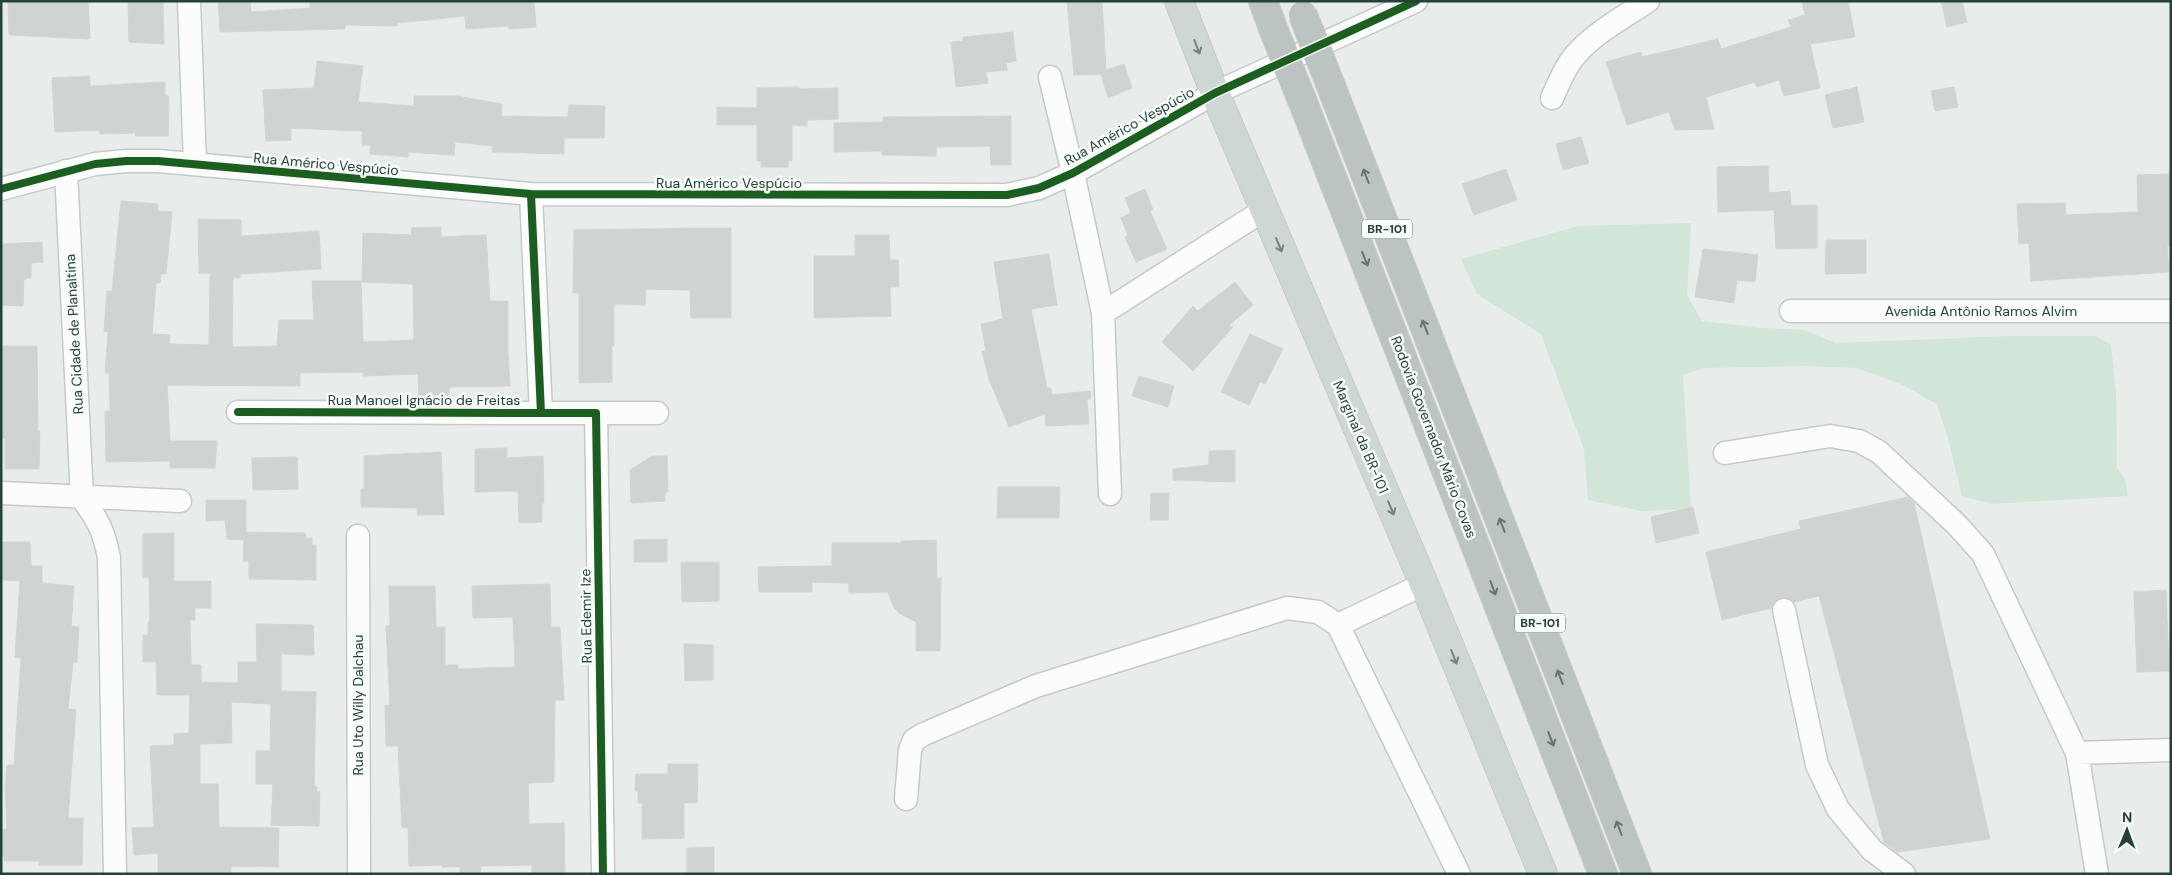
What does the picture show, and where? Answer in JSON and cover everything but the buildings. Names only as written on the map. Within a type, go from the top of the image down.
[{"type":"highway","name":"Rodovia Governador Mário Covas","points":[[1262,1],[1603,874]]},
{"type":"highway","name":"BR-101","points":[[1300,8],[1637,874]]},
{"type":"main road","name":"Marginal da BR-101","points":[[1180,1],[1215,93],[1424,584],[1543,874]]},
{"type":"street","points":[[189,1],[195,164]]},
{"type":"street","name":"Rua Américo Vespúcio","points":[[1,189],[95,164],[126,161],[195,164],[531,194],[1006,195],[1039,188],[1073,173],[1215,93],[1416,1]]},
{"type":"street","points":[[1552,98],[1564,71],[1579,51],[1604,31],[1648,1]]},
{"type":"street","points":[[1050,76],[1103,313],[1110,494]]},
{"type":"street","name":"Rua Cidade de Planaltina","points":[[66,171],[82,498]]},
{"type":"street","name":"Rua Manoel Ignácio de Freitas","points":[[238,412],[541,413],[531,194]]},
{"type":"street","points":[[1103,313],[1264,210]]},
{"type":"street","name":"Avenida Antônio Ramos Alvim","points":[[1791,310],[2171,311]]},
{"type":"street","points":[[541,413],[657,413]]},
{"type":"street","name":"Rua Edemir Ize","points":[[596,413],[603,874]]},
{"type":"street","points":[[1725,454],[1830,436],[1859,441],[1879,452],[1957,525],[1983,554],[2077,754],[2097,874]]},
{"type":"street","points":[[1,493],[180,501]]},
{"type":"street","points":[[82,498],[99,521],[106,538],[109,558],[115,874]]},
{"type":"street","name":"Rua Uto Willy Dalchau","points":[[358,536],[359,874]]},
{"type":"street","points":[[1338,625],[1424,584]]},
{"type":"street","points":[[906,799],[910,750],[914,740],[924,734],[1036,686],[1287,608],[1318,612],[1338,625],[1459,874]]},
{"type":"street","points":[[1784,610],[1817,765],[1838,808],[1872,850],[1904,874]]},
{"type":"street","points":[[2077,754],[2171,750]]},
{"type":"green space","points":[[1691,223],[1687,295],[1702,321],[1762,328],[1805,330],[1835,343],[2009,336],[2096,336],[2111,345],[2116,391],[2117,468],[2125,479],[2128,496],[1992,504],[1962,496],[1949,442],[1937,404],[1901,384],[1856,368],[1808,366],[1703,368],[1683,375],[1691,509],[1642,511],[1588,500],[1584,450],[1541,334],[1477,294],[1461,259],[1578,226]]},
{"type":"cycle path","points":[[1,189],[95,164],[126,161],[158,161],[531,194],[1007,195],[1039,188],[1073,173],[1215,93],[1416,1]]},
{"type":"cycle path","points":[[238,412],[541,413],[531,194]]},
{"type":"cycle path","points":[[541,413],[596,413],[603,874]]}]
